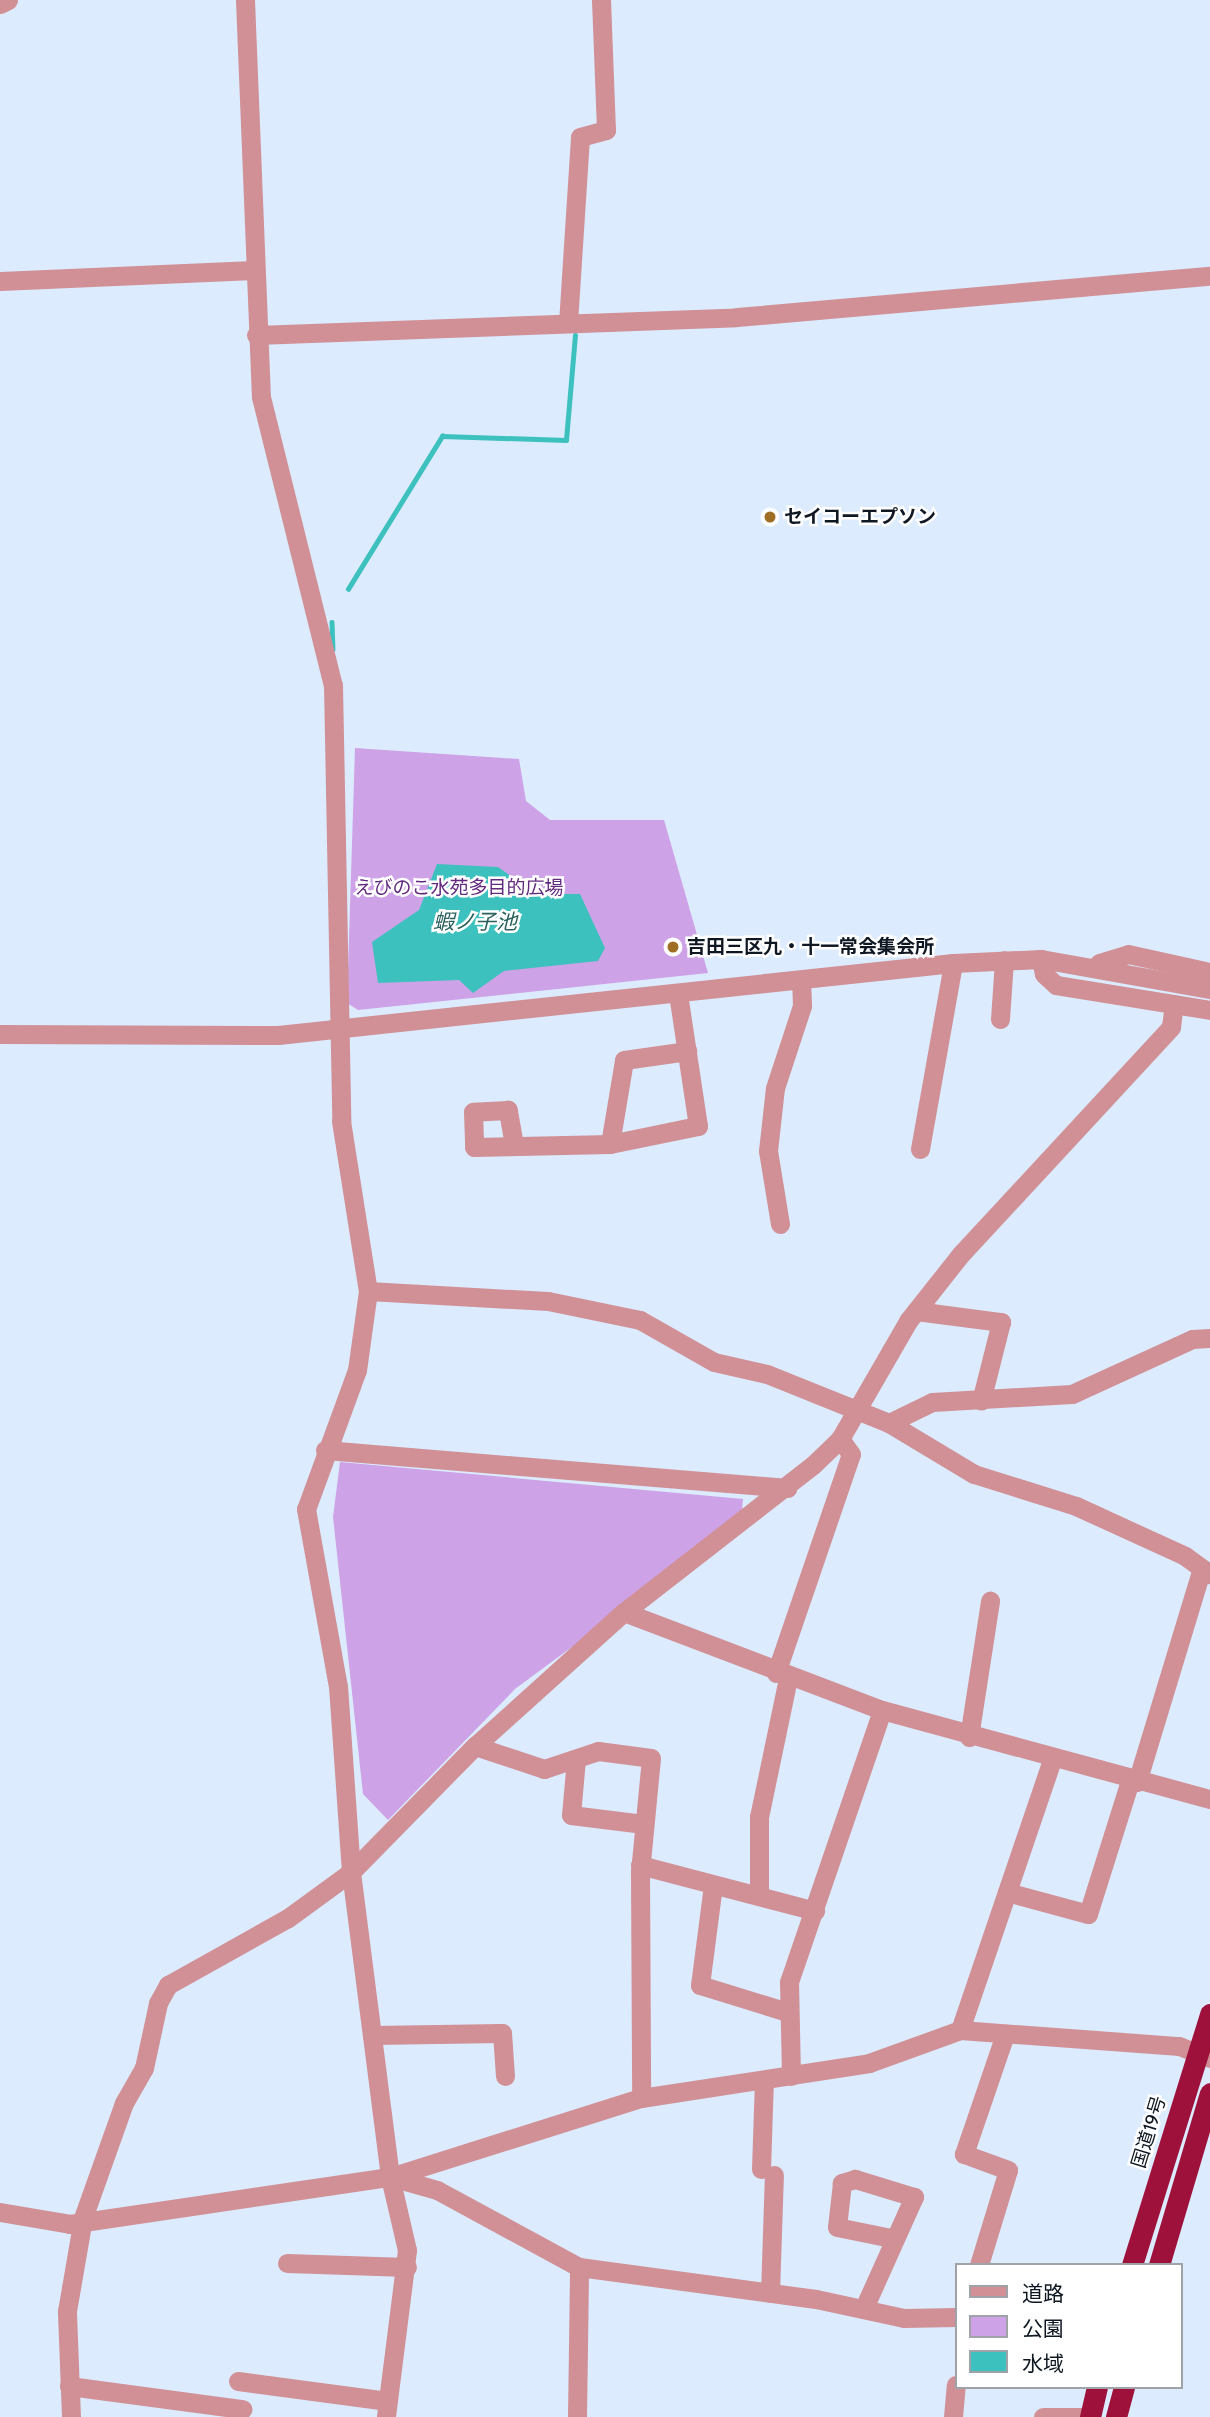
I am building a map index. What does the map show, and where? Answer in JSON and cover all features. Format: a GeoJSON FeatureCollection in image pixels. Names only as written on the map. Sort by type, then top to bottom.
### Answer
{"type":"FeatureCollection","features":[{"type":"Feature","properties":{"kind":"highway","name":"国道19号"},"geometry":{"type":"LineString","coordinates":[[1133,2263],[1204,2055],[1210,2014]]}},
{"type":"Feature","properties":{"kind":"highway"},"geometry":{"type":"LineString","coordinates":[[1160,2263],[1210,2093]]}},
{"type":"Feature","properties":{"kind":"highway"},"geometry":{"type":"LineString","coordinates":[[1087,2417],[1096,2389]]}},
{"type":"Feature","properties":{"kind":"highway"},"geometry":{"type":"LineString","coordinates":[[1116,2417],[1123,2389]]}},
{"type":"Feature","properties":{"kind":"street"},"geometry":{"type":"LineString","coordinates":[[0,4],[8,0]]}},
{"type":"Feature","properties":{"kind":"street"},"geometry":{"type":"LineString","coordinates":[[238,2381],[387,2409],[407,2267],[390,2177],[351,1872],[347,1750],[306,1509],[325,1450],[357,1370],[368,1291],[348,1188],[339,1029],[333,685],[323,624],[272,456],[256,335],[245,0]]}},
{"type":"Feature","properties":{"kind":"street"},"geometry":{"type":"LineString","coordinates":[[568,323],[580,136],[606,130],[601,0]]}},
{"type":"Feature","properties":{"kind":"street"},"geometry":{"type":"LineString","coordinates":[[0,281],[254,270]]}},
{"type":"Feature","properties":{"kind":"street"},"geometry":{"type":"LineString","coordinates":[[256,335],[837,311],[1210,276]]}},
{"type":"Feature","properties":{"kind":"street"},"geometry":{"type":"LineString","coordinates":[[1095,965],[1128,954],[1210,972]]}},
{"type":"Feature","properties":{"kind":"street"},"geometry":{"type":"LineString","coordinates":[[0,1034],[278,1035],[953,962],[1004,960],[1041,959],[1095,965],[1210,989]]}},
{"type":"Feature","properties":{"kind":"street"},"geometry":{"type":"LineString","coordinates":[[1041,959],[1044,974],[1056,985],[1210,1010]]}},
{"type":"Feature","properties":{"kind":"street"},"geometry":{"type":"LineString","coordinates":[[1000,1019],[1004,960]]}},
{"type":"Feature","properties":{"kind":"street"},"geometry":{"type":"LineString","coordinates":[[920,1149],[953,962]]}},
{"type":"Feature","properties":{"kind":"street"},"geometry":{"type":"LineString","coordinates":[[780,1224],[768,1152],[775,1087],[802,1006],[801,980]]}},
{"type":"Feature","properties":{"kind":"street"},"geometry":{"type":"LineString","coordinates":[[514,1145],[610,1144],[698,1126],[678,993]]}},
{"type":"Feature","properties":{"kind":"street"},"geometry":{"type":"LineString","coordinates":[[71,2417],[67,2311],[83,2218],[124,2103],[144,2068],[158,2003],[168,1985],[288,1918],[351,1872],[475,1746],[624,1612],[787,1488],[840,1439],[853,1409],[916,1311],[1171,1027],[1174,1004]]}},
{"type":"Feature","properties":{"kind":"street"},"geometry":{"type":"LineString","coordinates":[[610,1144],[624,1060],[687,1051]]}},
{"type":"Feature","properties":{"kind":"street"},"geometry":{"type":"LineString","coordinates":[[368,1291],[548,1301],[640,1320],[714,1362],[767,1374],[889,1423],[974,1474],[1076,1506],[1185,1556],[1205,1573],[1088,1914],[1007,1892]]}},
{"type":"Feature","properties":{"kind":"street"},"geometry":{"type":"LineString","coordinates":[[916,1311],[1001,1322],[981,1401]]}},
{"type":"Feature","properties":{"kind":"street"},"geometry":{"type":"LineString","coordinates":[[889,1423],[932,1402],[1072,1394],[1192,1339],[1210,1339]]}},
{"type":"Feature","properties":{"kind":"street"},"geometry":{"type":"LineString","coordinates":[[759,1892],[759,1817],[782,1676],[851,1454],[840,1439]]}},
{"type":"Feature","properties":{"kind":"street"},"geometry":{"type":"LineString","coordinates":[[325,1450],[787,1488]]}},
{"type":"Feature","properties":{"kind":"street"},"geometry":{"type":"LineString","coordinates":[[969,1737],[990,1601]]}},
{"type":"Feature","properties":{"kind":"street"},"geometry":{"type":"LineString","coordinates":[[624,1612],[782,1676],[882,1710],[1133,1782],[1210,1799]]}},
{"type":"Feature","properties":{"kind":"street"},"geometry":{"type":"LineString","coordinates":[[791,2076],[787,2012],[789,1982],[882,1710]]}},
{"type":"Feature","properties":{"kind":"street"},"geometry":{"type":"LineString","coordinates":[[475,1746],[544,1769],[598,1751],[651,1758],[640,1865],[641,2098]]}},
{"type":"Feature","properties":{"kind":"street"},"geometry":{"type":"LineString","coordinates":[[576,1759],[571,1815],[643,1824]]}},
{"type":"Feature","properties":{"kind":"street"},"geometry":{"type":"LineString","coordinates":[[960,2030],[1052,1760]]}},
{"type":"Feature","properties":{"kind":"street"},"geometry":{"type":"LineString","coordinates":[[640,1865],[713,1885],[759,1892],[815,1911]]}},
{"type":"Feature","properties":{"kind":"street"},"geometry":{"type":"LineString","coordinates":[[713,1885],[700,1985],[787,2012]]}},
{"type":"Feature","properties":{"kind":"street"},"geometry":{"type":"LineString","coordinates":[[0,2212],[70,2224],[83,2218],[390,2177],[641,2098],[869,2063],[960,2030],[1166,2044],[1204,2055]]}},
{"type":"Feature","properties":{"kind":"street"},"geometry":{"type":"LineString","coordinates":[[372,2035],[502,2034],[505,2076]]}},
{"type":"Feature","properties":{"kind":"street"},"geometry":{"type":"LineString","coordinates":[[980,2263],[1007,2170],[964,2154],[1004,2034]]}},
{"type":"Feature","properties":{"kind":"street"},"geometry":{"type":"LineString","coordinates":[[764,2080],[770,2293]]}},
{"type":"Feature","properties":{"kind":"street"},"geometry":{"type":"LineString","coordinates":[[390,2177],[437,2190],[579,2267],[770,2293],[864,2308],[904,2318],[954,2317]]}},
{"type":"Feature","properties":{"kind":"street"},"geometry":{"type":"LineString","coordinates":[[864,2308],[891,2238]]}},
{"type":"Feature","properties":{"kind":"street"},"geometry":{"type":"LineString","coordinates":[[287,2263],[407,2267]]}},
{"type":"Feature","properties":{"kind":"street"},"geometry":{"type":"LineString","coordinates":[[577,2417],[579,2267]]}},
{"type":"Feature","properties":{"kind":"street"},"geometry":{"type":"LineString","coordinates":[[69,2386],[242,2409]]}},
{"type":"Feature","properties":{"kind":"street"},"geometry":{"type":"LineString","coordinates":[[953,2417],[956,2389]]}},
{"type":"Feature","properties":{"kind":"street"},"geometry":{"type":"LineString","coordinates":[[1044,2417],[1087,2417]]}},
{"type":"Feature","properties":{"kind":"green space","name":"えびのこ水苑多目的広場"},"geometry":{"type":"Polygon","coordinates":[[[355,748],[519,759],[526,801],[550,820],[664,820],[708,973],[358,1010],[347,1003],[355,748]]]}},
{"type":"Feature","properties":{"kind":"green space"},"geometry":{"type":"Polygon","coordinates":[[[340,1462],[743,1499],[741,1522],[515,1689],[388,1820],[363,1794],[333,1517],[340,1462]]]}},
{"type":"Feature","properties":{"kind":"water","name":"蝦ノ子池"},"geometry":{"type":"Polygon","coordinates":[[[437,864],[498,867],[536,894],[580,894],[605,948],[598,961],[504,971],[473,993],[459,980],[378,983],[372,942],[419,910],[437,864]]]}},
{"type":"Feature","properties":{"kind":"waterway"},"geometry":{"type":"LineString","coordinates":[[348,589],[442,436],[566,440],[575,335]]}},
{"type":"Feature","properties":{"kind":"waterway"},"geometry":{"type":"LineString","coordinates":[[332,622],[333,649]]}},
{"type":"Feature","properties":{"kind":"place","name":"セイコーエプソン"},"geometry":{"type":"Point","coordinates":[770,517]}},
{"type":"Feature","properties":{"kind":"place","name":"吉田三区九・十一常会集会所"},"geometry":{"type":"Point","coordinates":[673,947]}}]}
